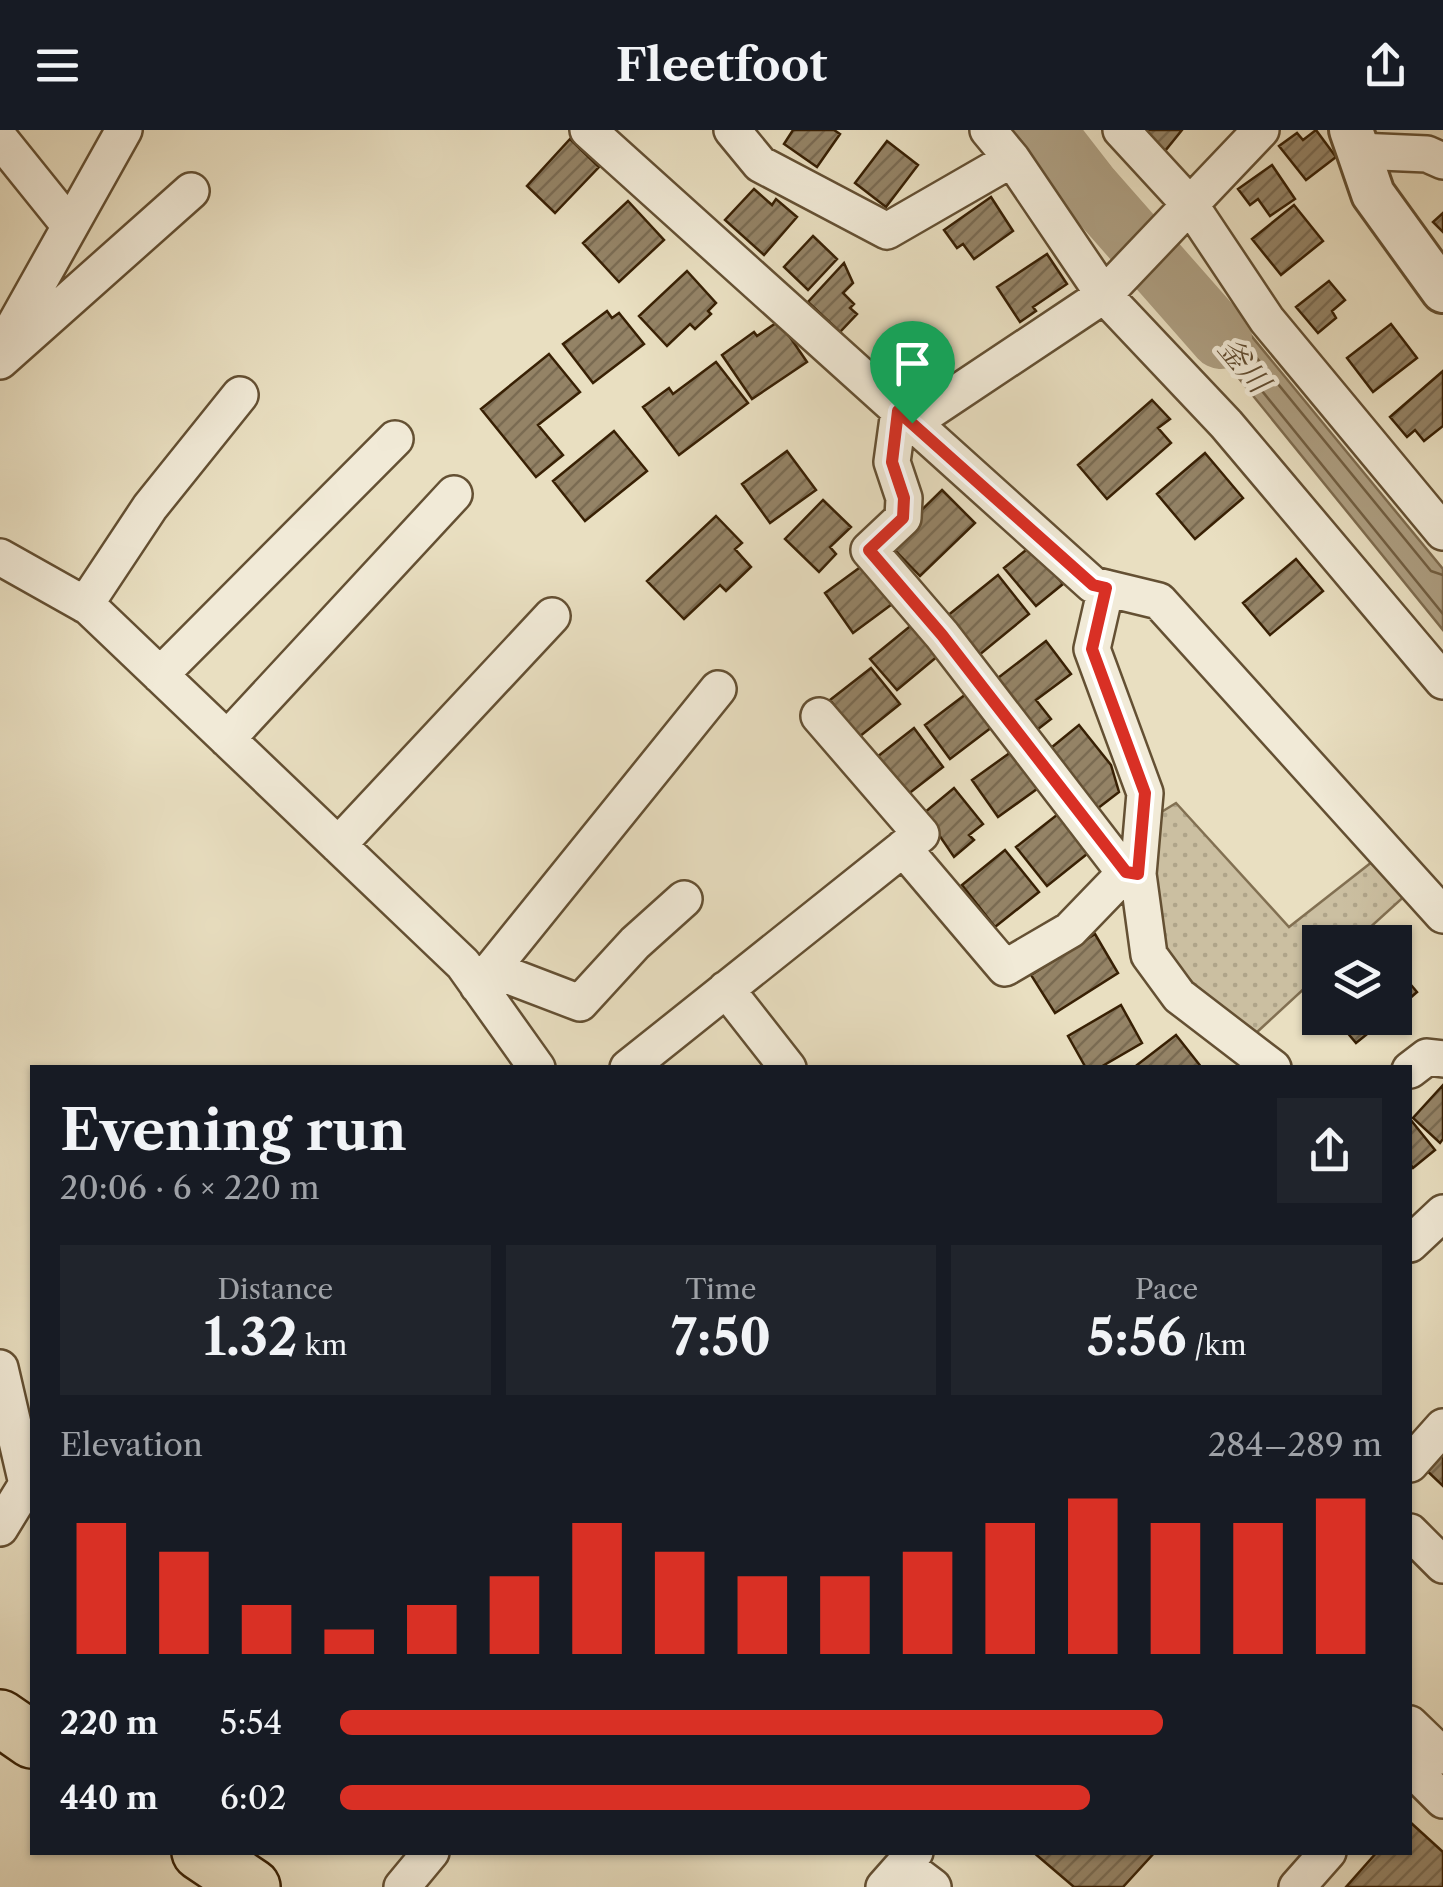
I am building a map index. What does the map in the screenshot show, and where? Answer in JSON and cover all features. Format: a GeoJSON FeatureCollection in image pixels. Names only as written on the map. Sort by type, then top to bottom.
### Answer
{"type":"FeatureCollection","features":[{"type":"Feature","properties":{"kind":"highway"},"geometry":{"type":"LineString","coordinates":[[0,1718],[30,1739]]}},
{"type":"Feature","properties":{"kind":"highway"},"geometry":{"type":"LineString","coordinates":[[204,1855],[252,1887]]}},
{"type":"Feature","properties":{"kind":"street"},"geometry":{"type":"LineString","coordinates":[[0,351],[124,130]]}},
{"type":"Feature","properties":{"kind":"street"},"geometry":{"type":"LineString","coordinates":[[588,130],[1093,585],[1159,601],[1443,916]]}},
{"type":"Feature","properties":{"kind":"street"},"geometry":{"type":"LineString","coordinates":[[732,130],[760,164],[887,231],[1012,160]]}},
{"type":"Feature","properties":{"kind":"street"},"geometry":{"type":"LineString","coordinates":[[988,130],[1104,295],[1226,424],[1443,681]]}},
{"type":"Feature","properties":{"kind":"street"},"geometry":{"type":"LineString","coordinates":[[1122,130],[1191,206],[1267,320],[1443,532]]}},
{"type":"Feature","properties":{"kind":"street"},"geometry":{"type":"LineString","coordinates":[[1132,873],[869,550],[903,518],[904,498],[892,462],[905,417],[1104,295],[1261,130]]}},
{"type":"Feature","properties":{"kind":"street"},"geometry":{"type":"LineString","coordinates":[[0,138],[70,226]]}},
{"type":"Feature","properties":{"kind":"street"},"geometry":{"type":"LineString","coordinates":[[1443,161],[1378,141],[1372,194],[1443,291]]}},
{"type":"Feature","properties":{"kind":"street"},"geometry":{"type":"LineString","coordinates":[[0,360],[191,191]]}},
{"type":"Feature","properties":{"kind":"street"},"geometry":{"type":"LineString","coordinates":[[85,605],[150,507],[240,395]]}},
{"type":"Feature","properties":{"kind":"street"},"geometry":{"type":"LineString","coordinates":[[160,675],[395,440]]}},
{"type":"Feature","properties":{"kind":"street"},"geometry":{"type":"LineString","coordinates":[[227,739],[454,494]]}},
{"type":"Feature","properties":{"kind":"street"},"geometry":{"type":"LineString","coordinates":[[0,556],[85,605],[463,964],[485,977],[580,1004],[635,943],[684,899]]}},
{"type":"Feature","properties":{"kind":"street"},"geometry":{"type":"LineString","coordinates":[[1106,588],[1092,649],[1145,793],[1132,873],[1149,954],[1178,996],[1268,1065]]}},
{"type":"Feature","properties":{"kind":"street"},"geometry":{"type":"LineString","coordinates":[[338,845],[552,616]]}},
{"type":"Feature","properties":{"kind":"street"},"geometry":{"type":"LineString","coordinates":[[485,977],[718,690]]}},
{"type":"Feature","properties":{"kind":"street"},"geometry":{"type":"LineString","coordinates":[[632,1065],[922,834],[818,716]]}},
{"type":"Feature","properties":{"kind":"street"},"geometry":{"type":"LineString","coordinates":[[904,848],[1005,968],[1070,930],[1132,873]]}},
{"type":"Feature","properties":{"kind":"street"},"geometry":{"type":"LineString","coordinates":[[485,977],[535,1065]]}},
{"type":"Feature","properties":{"kind":"street"},"geometry":{"type":"LineString","coordinates":[[726,989],[786,1065]]}},
{"type":"Feature","properties":{"kind":"street"},"geometry":{"type":"LineString","coordinates":[[1412,1068],[1427,1057],[1443,1059]]}},
{"type":"Feature","properties":{"kind":"street"},"geometry":{"type":"LineString","coordinates":[[1412,1242],[1443,1213]]}},
{"type":"Feature","properties":{"kind":"street"},"geometry":{"type":"LineString","coordinates":[[0,1368],[12,1459],[27,1484],[0,1528]]}},
{"type":"Feature","properties":{"kind":"street"},"geometry":{"type":"LineString","coordinates":[[1412,1462],[1443,1427]]}},
{"type":"Feature","properties":{"kind":"street"},"geometry":{"type":"LineString","coordinates":[[1412,1534],[1443,1565]]}},
{"type":"Feature","properties":{"kind":"street"},"geometry":{"type":"LineString","coordinates":[[1412,1726],[1443,1756]]}},
{"type":"Feature","properties":{"kind":"street"},"geometry":{"type":"LineString","coordinates":[[1412,1769],[1443,1800]]}},
{"type":"Feature","properties":{"kind":"street"},"geometry":{"type":"LineString","coordinates":[[402,1887],[428,1855]]}},
{"type":"Feature","properties":{"kind":"street"},"geometry":{"type":"LineString","coordinates":[[1297,1887],[1325,1855]]}},
{"type":"Feature","properties":{"kind":"street"},"geometry":{"type":"LineString","coordinates":[[901,1868],[934,1887]]}},
{"type":"Feature","properties":{"kind":"shaded area"},"geometry":{"type":"Polygon","coordinates":[[[1176,803],[1289,927],[1377,858],[1408,893],[1373,925],[1302,925],[1302,991],[1256,1033],[1202,991],[1178,967],[1167,948],[1159,928],[1153,884],[1155,816],[1176,803]]]}},
{"type":"Feature","properties":{"kind":"water"},"geometry":{"type":"Polygon","coordinates":[[[1034,130],[1080,130],[1155,224],[1131,249],[1034,130]]]}},
{"type":"Feature","properties":{"kind":"water"},"geometry":{"type":"Polygon","coordinates":[[[1184,254],[1443,569],[1443,630],[1160,281],[1184,254]]]}},
{"type":"Feature","properties":{"kind":"building"},"geometry":{"type":"Polygon","coordinates":[[[793,130],[834,130],[840,134],[817,167],[784,144],[793,130]]]}},
{"type":"Feature","properties":{"kind":"building"},"geometry":{"type":"Polygon","coordinates":[[[1129,130],[1182,130],[1161,156],[1129,130]]]}},
{"type":"Feature","properties":{"kind":"building"},"geometry":{"type":"Polygon","coordinates":[[[1316,130],[1336,157],[1306,180],[1279,146],[1297,133],[1303,140],[1316,130]]]}},
{"type":"Feature","properties":{"kind":"building"},"geometry":{"type":"Polygon","coordinates":[[[570,139],[599,167],[555,213],[527,186],[570,139]]]}},
{"type":"Feature","properties":{"kind":"building"},"geometry":{"type":"Polygon","coordinates":[[[887,141],[918,165],[886,207],[855,183],[887,141]]]}},
{"type":"Feature","properties":{"kind":"building"},"geometry":{"type":"Polygon","coordinates":[[[1272,165],[1295,199],[1270,216],[1258,199],[1250,205],[1238,189],[1272,165]]]}},
{"type":"Feature","properties":{"kind":"building"},"geometry":{"type":"Polygon","coordinates":[[[754,189],[772,205],[776,199],[797,217],[764,255],[725,220],[754,189]]]}},
{"type":"Feature","properties":{"kind":"building"},"geometry":{"type":"Polygon","coordinates":[[[991,197],[1013,231],[974,259],[963,244],[957,248],[944,230],[991,197]]]}},
{"type":"Feature","properties":{"kind":"building"},"geometry":{"type":"Polygon","coordinates":[[[628,201],[664,240],[619,282],[583,243],[628,201]]]}},
{"type":"Feature","properties":{"kind":"building"},"geometry":{"type":"Polygon","coordinates":[[[1294,205],[1323,241],[1281,275],[1252,239],[1294,205]]]}},
{"type":"Feature","properties":{"kind":"building"},"geometry":{"type":"Polygon","coordinates":[[[1443,213],[1443,232],[1433,222],[1443,213]]]}},
{"type":"Feature","properties":{"kind":"building"},"geometry":{"type":"Polygon","coordinates":[[[813,236],[837,259],[808,290],[784,267],[813,236]]]}},
{"type":"Feature","properties":{"kind":"building"},"geometry":{"type":"Polygon","coordinates":[[[1047,254],[1067,284],[1033,307],[1036,311],[1020,322],[997,287],[1047,254]]]}},
{"type":"Feature","properties":{"kind":"building"},"geometry":{"type":"Polygon","coordinates":[[[844,263],[853,283],[843,293],[854,304],[850,308],[857,314],[840,332],[808,302],[844,263]]]}},
{"type":"Feature","properties":{"kind":"building"},"geometry":{"type":"Polygon","coordinates":[[[687,271],[716,303],[708,311],[711,314],[695,329],[690,324],[667,346],[639,316],[687,271]]]}},
{"type":"Feature","properties":{"kind":"building"},"geometry":{"type":"Polygon","coordinates":[[[1329,281],[1345,300],[1332,311],[1336,318],[1318,333],[1296,307],[1329,281]]]}},
{"type":"Feature","properties":{"kind":"building"},"geometry":{"type":"Polygon","coordinates":[[[607,311],[612,318],[619,313],[644,344],[593,383],[563,344],[607,311]]]}},
{"type":"Feature","properties":{"kind":"building"},"geometry":{"type":"Polygon","coordinates":[[[779,321],[807,362],[752,399],[722,355],[754,332],[757,336],[779,321]]]}},
{"type":"Feature","properties":{"kind":"building"},"geometry":{"type":"Polygon","coordinates":[[[1391,324],[1417,358],[1373,392],[1347,358],[1391,324]]]}},
{"type":"Feature","properties":{"kind":"building"},"geometry":{"type":"Polygon","coordinates":[[[549,354],[580,392],[538,425],[563,455],[536,477],[481,409],[549,354]]]}},
{"type":"Feature","properties":{"kind":"building"},"geometry":{"type":"Polygon","coordinates":[[[716,362],[748,403],[679,455],[643,407],[669,388],[673,394],[716,362]]]}},
{"type":"Feature","properties":{"kind":"building"},"geometry":{"type":"Polygon","coordinates":[[[1443,371],[1443,426],[1424,441],[1415,430],[1407,437],[1390,417],[1443,371]]]}},
{"type":"Feature","properties":{"kind":"building"},"geometry":{"type":"Polygon","coordinates":[[[1152,400],[1170,419],[1158,428],[1171,443],[1107,499],[1078,465],[1152,400]]]}},
{"type":"Feature","properties":{"kind":"building"},"geometry":{"type":"Polygon","coordinates":[[[614,431],[647,471],[585,521],[553,481],[614,431]]]}},
{"type":"Feature","properties":{"kind":"building"},"geometry":{"type":"Polygon","coordinates":[[[787,451],[816,490],[770,523],[742,484],[787,451]]]}},
{"type":"Feature","properties":{"kind":"building"},"geometry":{"type":"Polygon","coordinates":[[[1205,453],[1243,498],[1195,539],[1157,494],[1205,453]]]}},
{"type":"Feature","properties":{"kind":"building"},"geometry":{"type":"Polygon","coordinates":[[[942,490],[975,523],[920,576],[888,543],[942,490]]]}},
{"type":"Feature","properties":{"kind":"building"},"geometry":{"type":"Polygon","coordinates":[[[823,500],[851,527],[830,547],[836,554],[819,572],[785,539],[823,500]]]}},
{"type":"Feature","properties":{"kind":"building"},"geometry":{"type":"Polygon","coordinates":[[[716,516],[742,543],[735,549],[751,567],[726,591],[720,585],[684,619],[647,581],[716,516]]]}},
{"type":"Feature","properties":{"kind":"building"},"geometry":{"type":"Polygon","coordinates":[[[1031,546],[1063,584],[1036,606],[1004,568],[1031,546]]]}},
{"type":"Feature","properties":{"kind":"building"},"geometry":{"type":"Polygon","coordinates":[[[1296,559],[1323,591],[1270,635],[1243,603],[1296,559]]]}},
{"type":"Feature","properties":{"kind":"building"},"geometry":{"type":"Polygon","coordinates":[[[870,560],[899,599],[853,633],[825,593],[870,560]]]}},
{"type":"Feature","properties":{"kind":"building"},"geometry":{"type":"Polygon","coordinates":[[[998,575],[1029,614],[973,660],[941,621],[998,575]]]}},
{"type":"Feature","properties":{"kind":"building"},"geometry":{"type":"Polygon","coordinates":[[[919,619],[945,650],[897,690],[870,659],[919,619]]]}},
{"type":"Feature","properties":{"kind":"building"},"geometry":{"type":"Polygon","coordinates":[[[1046,641],[1071,674],[1036,700],[1051,719],[1033,733],[994,681],[1046,641]]]}},
{"type":"Feature","properties":{"kind":"building"},"geometry":{"type":"Polygon","coordinates":[[[871,668],[900,704],[859,737],[830,700],[871,668]]]}},
{"type":"Feature","properties":{"kind":"building"},"geometry":{"type":"Polygon","coordinates":[[[970,691],[996,724],[950,759],[925,725],[970,691]]]}},
{"type":"Feature","properties":{"kind":"building"},"geometry":{"type":"Polygon","coordinates":[[[1079,725],[1111,765],[1119,792],[1093,812],[1046,752],[1079,725]]]}},
{"type":"Feature","properties":{"kind":"building"},"geometry":{"type":"Polygon","coordinates":[[[914,728],[943,767],[907,795],[877,757],[914,728]]]}},
{"type":"Feature","properties":{"kind":"building"},"geometry":{"type":"Polygon","coordinates":[[[1018,747],[1044,784],[998,817],[972,780],[1018,747]]]}},
{"type":"Feature","properties":{"kind":"building"},"geometry":{"type":"Polygon","coordinates":[[[954,788],[983,824],[969,835],[974,840],[954,857],[924,813],[954,788]]]}},
{"type":"Feature","properties":{"kind":"building"},"geometry":{"type":"Polygon","coordinates":[[[1067,807],[1097,846],[1047,886],[1016,847],[1067,807]]]}},
{"type":"Feature","properties":{"kind":"building"},"geometry":{"type":"Polygon","coordinates":[[[1005,850],[1039,892],[995,927],[962,885],[1005,850]]]}},
{"type":"Feature","properties":{"kind":"building"},"geometry":{"type":"Polygon","coordinates":[[[1095,934],[1118,973],[1055,1013],[1031,975],[1095,934]]]}},
{"type":"Feature","properties":{"kind":"building"},"geometry":{"type":"Polygon","coordinates":[[[1121,1005],[1142,1043],[1104,1065],[1084,1065],[1068,1036],[1121,1005]]]}},
{"type":"Feature","properties":{"kind":"building"},"geometry":{"type":"Polygon","coordinates":[[[1176,1035],[1200,1065],[1137,1065],[1176,1035]]]}},
{"type":"Feature","properties":{"kind":"building"},"geometry":{"type":"Polygon","coordinates":[[[1349,1035],[1366,1035],[1356,1043],[1349,1035]]]}},
{"type":"Feature","properties":{"kind":"building"},"geometry":{"type":"Polygon","coordinates":[[[1443,1085],[1443,1139],[1440,1143],[1413,1118],[1443,1085]]]}},
{"type":"Feature","properties":{"kind":"building"},"geometry":{"type":"Polygon","coordinates":[[[1412,1121],[1435,1150],[1412,1167],[1412,1121]]]}},
{"type":"Feature","properties":{"kind":"building"},"geometry":{"type":"Polygon","coordinates":[[[1443,1446],[1443,1486],[1423,1467],[1443,1446]]]}},
{"type":"Feature","properties":{"kind":"building"},"geometry":{"type":"Polygon","coordinates":[[[1412,1824],[1443,1852],[1443,1887],[1346,1887],[1374,1855],[1412,1855],[1412,1824]]]}},
{"type":"Feature","properties":{"kind":"building"},"geometry":{"type":"Polygon","coordinates":[[[1037,1855],[1152,1855],[1123,1887],[1074,1887],[1037,1855]]]}},
{"type":"Feature","properties":{"kind":"waterway","name":"釜川"},"geometry":{"type":"LineString","coordinates":[[1044,130],[1089,188],[1221,338]]}},
{"type":"Feature","properties":{"kind":"route"},"geometry":{"type":"LineString","coordinates":[[898,411],[912,423],[1093,585],[1106,588],[1092,649],[1145,793],[1138,874],[1126,872],[942,635],[869,550],[903,518],[904,498],[892,462],[898,411]]}}]}
